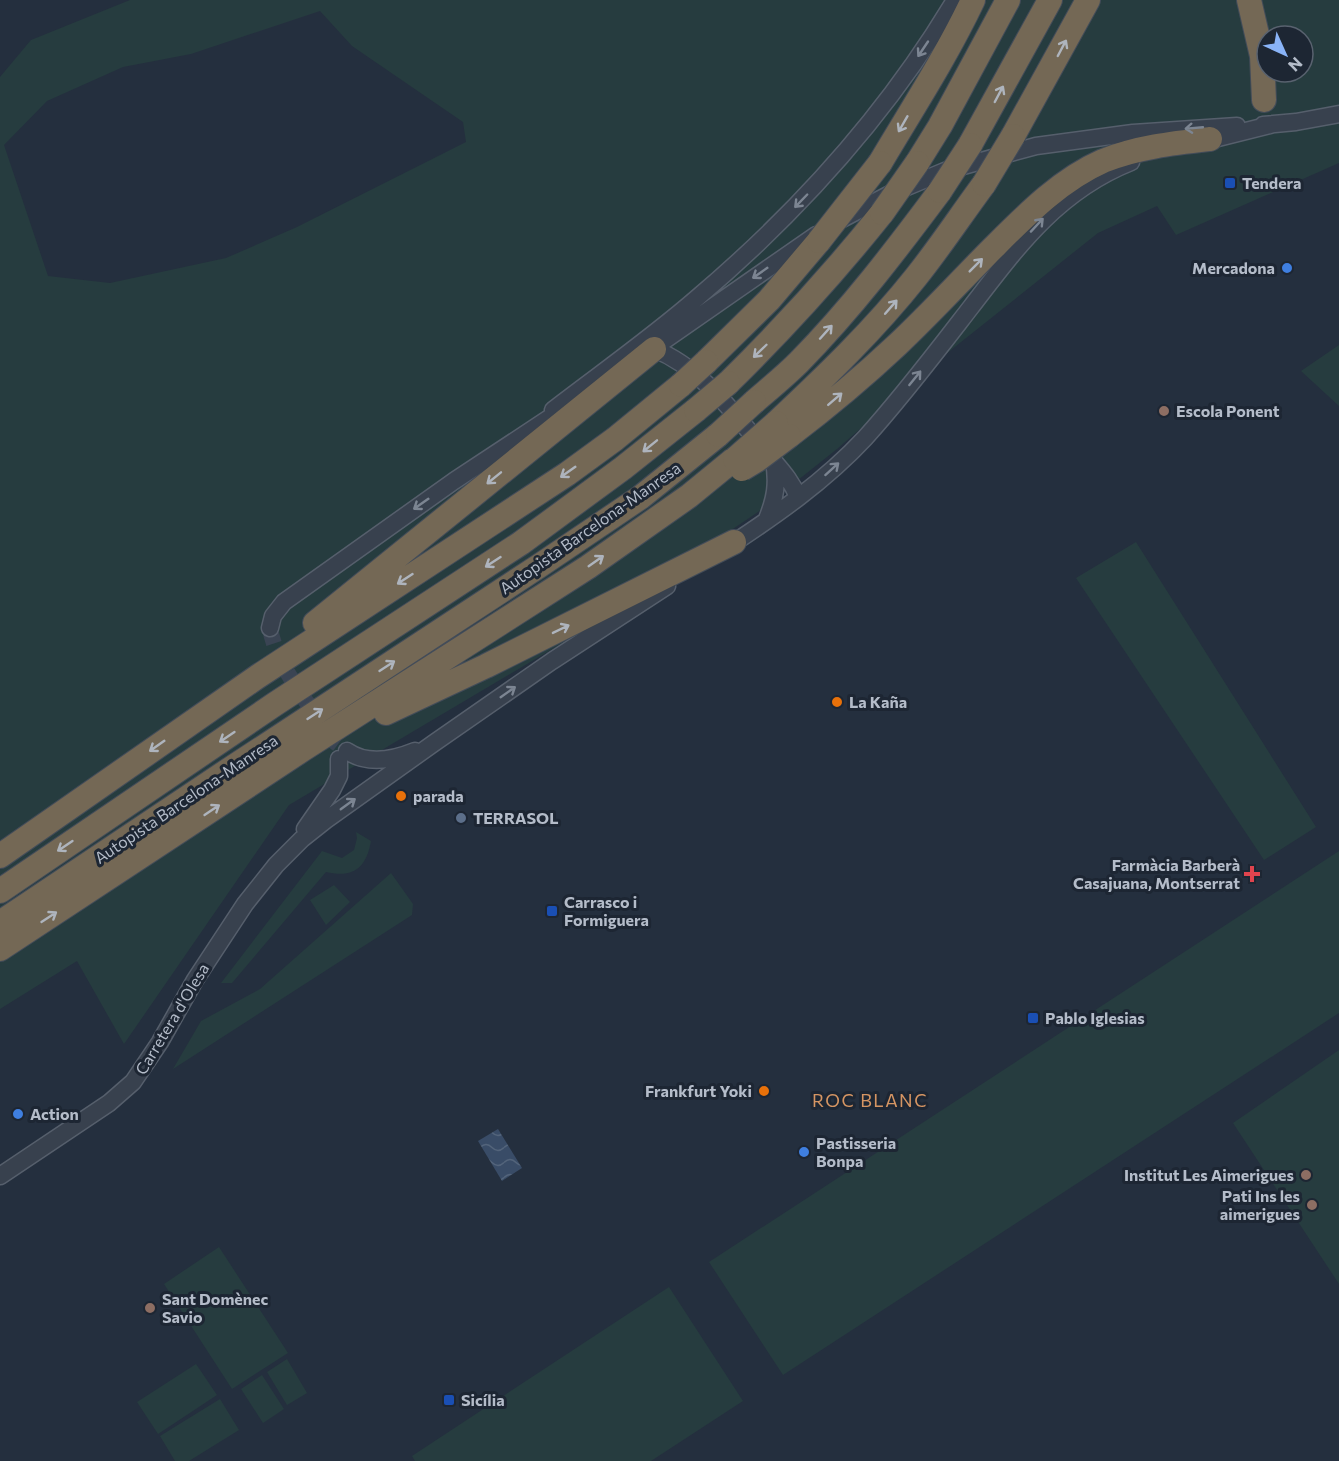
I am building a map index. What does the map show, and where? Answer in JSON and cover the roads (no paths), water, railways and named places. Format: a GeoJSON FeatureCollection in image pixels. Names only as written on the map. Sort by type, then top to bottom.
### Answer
{"type":"FeatureCollection","features":[{"type":"Feature","properties":{"kind":"highway"},"geometry":{"type":"LineString","coordinates":[[0,856],[189,724],[567,474],[615,439],[681,385],[769,300],[880,163],[945,57],[973,0]]}},
{"type":"Feature","properties":{"kind":"highway","name":"Autopista Barcelona-Manresa"},"geometry":{"type":"LineString","coordinates":[[0,891],[284,698],[521,543],[623,468],[728,383],[773,340],[812,297],[882,213],[940,126],[1008,0]]}},
{"type":"Feature","properties":{"kind":"highway","name":"Autopista Barcelona-Manresa"},"geometry":{"type":"LineString","coordinates":[[0,923],[226,771],[558,554],[641,497],[718,435],[798,362],[890,258],[940,191],[970,145],[1050,0]]}},
{"type":"Feature","properties":{"kind":"highway"},"geometry":{"type":"LineString","coordinates":[[783,429],[915,278],[984,184],[1088,0]]}},
{"type":"Feature","properties":{"kind":"highway"},"geometry":{"type":"LineString","coordinates":[[1250,4],[1262,56],[1264,100]]}},
{"type":"Feature","properties":{"kind":"highway"},"geometry":{"type":"LineString","coordinates":[[0,949],[275,767],[588,567],[737,465],[783,429],[825,408],[897,345],[1018,223],[1064,185],[1103,161],[1123,154],[1164,144],[1210,140]]}},
{"type":"Feature","properties":{"kind":"highway"},"geometry":{"type":"LineString","coordinates":[[189,724],[207,703],[315,623],[654,349]]}},
{"type":"Feature","properties":{"kind":"highway"},"geometry":{"type":"LineString","coordinates":[[333,732],[357,728],[734,542]]}},
{"type":"Feature","properties":{"kind":"street"},"geometry":{"type":"LineString","coordinates":[[270,628],[273,615],[284,602],[504,447],[664,326],[730,270],[778,225],[857,139],[893,92],[955,0]]}},
{"type":"Feature","properties":{"kind":"street"},"geometry":{"type":"LineString","coordinates":[[286,854],[326,820],[434,743],[552,661],[734,542],[829,472],[864,439],[1020,244],[1044,218],[1072,195],[1116,168],[1162,151],[1274,124],[1339,114]]}},
{"type":"Feature","properties":{"kind":"street"},"geometry":{"type":"LineString","coordinates":[[504,447],[654,349],[826,228],[890,194],[945,171],[1036,146],[1132,133],[1274,124]]}},
{"type":"Feature","properties":{"kind":"street"},"geometry":{"type":"LineString","coordinates":[[654,349],[686,366],[697,375],[789,477],[798,497]]}},
{"type":"Feature","properties":{"kind":"street"},"geometry":{"type":"LineString","coordinates":[[766,520],[776,496],[777,480],[774,462]]}},
{"type":"Feature","properties":{"kind":"street"},"geometry":{"type":"LineString","coordinates":[[286,854],[332,790],[339,776],[343,755],[384,760],[405,755],[434,743]]}},
{"type":"Feature","properties":{"kind":"street","name":"Carretera d'Olesa"},"geometry":{"type":"LineString","coordinates":[[0,1176],[110,1103],[133,1082],[145,1067],[223,936],[286,854]]}},
{"type":"Feature","properties":{"kind":"water"},"geometry":{"type":"Polygon","coordinates":[[[498,1129],[522,1168],[502,1181],[478,1141],[498,1129]]]}},
{"type":"Feature","properties":{"kind":"tunnel"},"geometry":{"type":"LineString","coordinates":[[270,628],[280,657],[296,687],[335,742],[347,751]]}},
{"type":"Feature","properties":{"kind":"place","name":"Tendera"},"geometry":{"type":"Point","coordinates":[1230,183]}},
{"type":"Feature","properties":{"kind":"place","name":"Mercadona"},"geometry":{"type":"Point","coordinates":[1287,268]}},
{"type":"Feature","properties":{"kind":"place","name":"Escola Ponent"},"geometry":{"type":"Point","coordinates":[1164,411]}},
{"type":"Feature","properties":{"kind":"place","name":"La Kaña"},"geometry":{"type":"Point","coordinates":[837,702]}},
{"type":"Feature","properties":{"kind":"place","name":"parada"},"geometry":{"type":"Point","coordinates":[401,796]}},
{"type":"Feature","properties":{"kind":"place","name":"TERRASOL"},"geometry":{"type":"Point","coordinates":[461,818]}},
{"type":"Feature","properties":{"kind":"place","name":"Farmàcia Barberà Casajuana, Montserrat"},"geometry":{"type":"Point","coordinates":[1252,874]}},
{"type":"Feature","properties":{"kind":"place","name":"Carrasco i Formiguera"},"geometry":{"type":"Point","coordinates":[552,911]}},
{"type":"Feature","properties":{"kind":"place","name":"Pablo Iglesias"},"geometry":{"type":"Point","coordinates":[1033,1018]}},
{"type":"Feature","properties":{"kind":"place","name":"Frankfurt Yoki"},"geometry":{"type":"Point","coordinates":[764,1091]}},
{"type":"Feature","properties":{"kind":"place","name":"Action"},"geometry":{"type":"Point","coordinates":[18,1114]}},
{"type":"Feature","properties":{"kind":"place","name":"Pastisseria Bonpa"},"geometry":{"type":"Point","coordinates":[804,1152]}},
{"type":"Feature","properties":{"kind":"place","name":"Institut Les Aimerigues"},"geometry":{"type":"Point","coordinates":[1306,1175]}},
{"type":"Feature","properties":{"kind":"place","name":"Pati Ins les aimerigues"},"geometry":{"type":"Point","coordinates":[1312,1205]}},
{"type":"Feature","properties":{"kind":"place","name":"Sant Domènec Savio"},"geometry":{"type":"Point","coordinates":[150,1308]}},
{"type":"Feature","properties":{"kind":"place","name":"Sicília"},"geometry":{"type":"Point","coordinates":[449,1400]}},
{"type":"Feature","properties":{"kind":"district","name":"ROC BLANC"},"geometry":{"type":"Point","coordinates":[870,1101]}}]}
